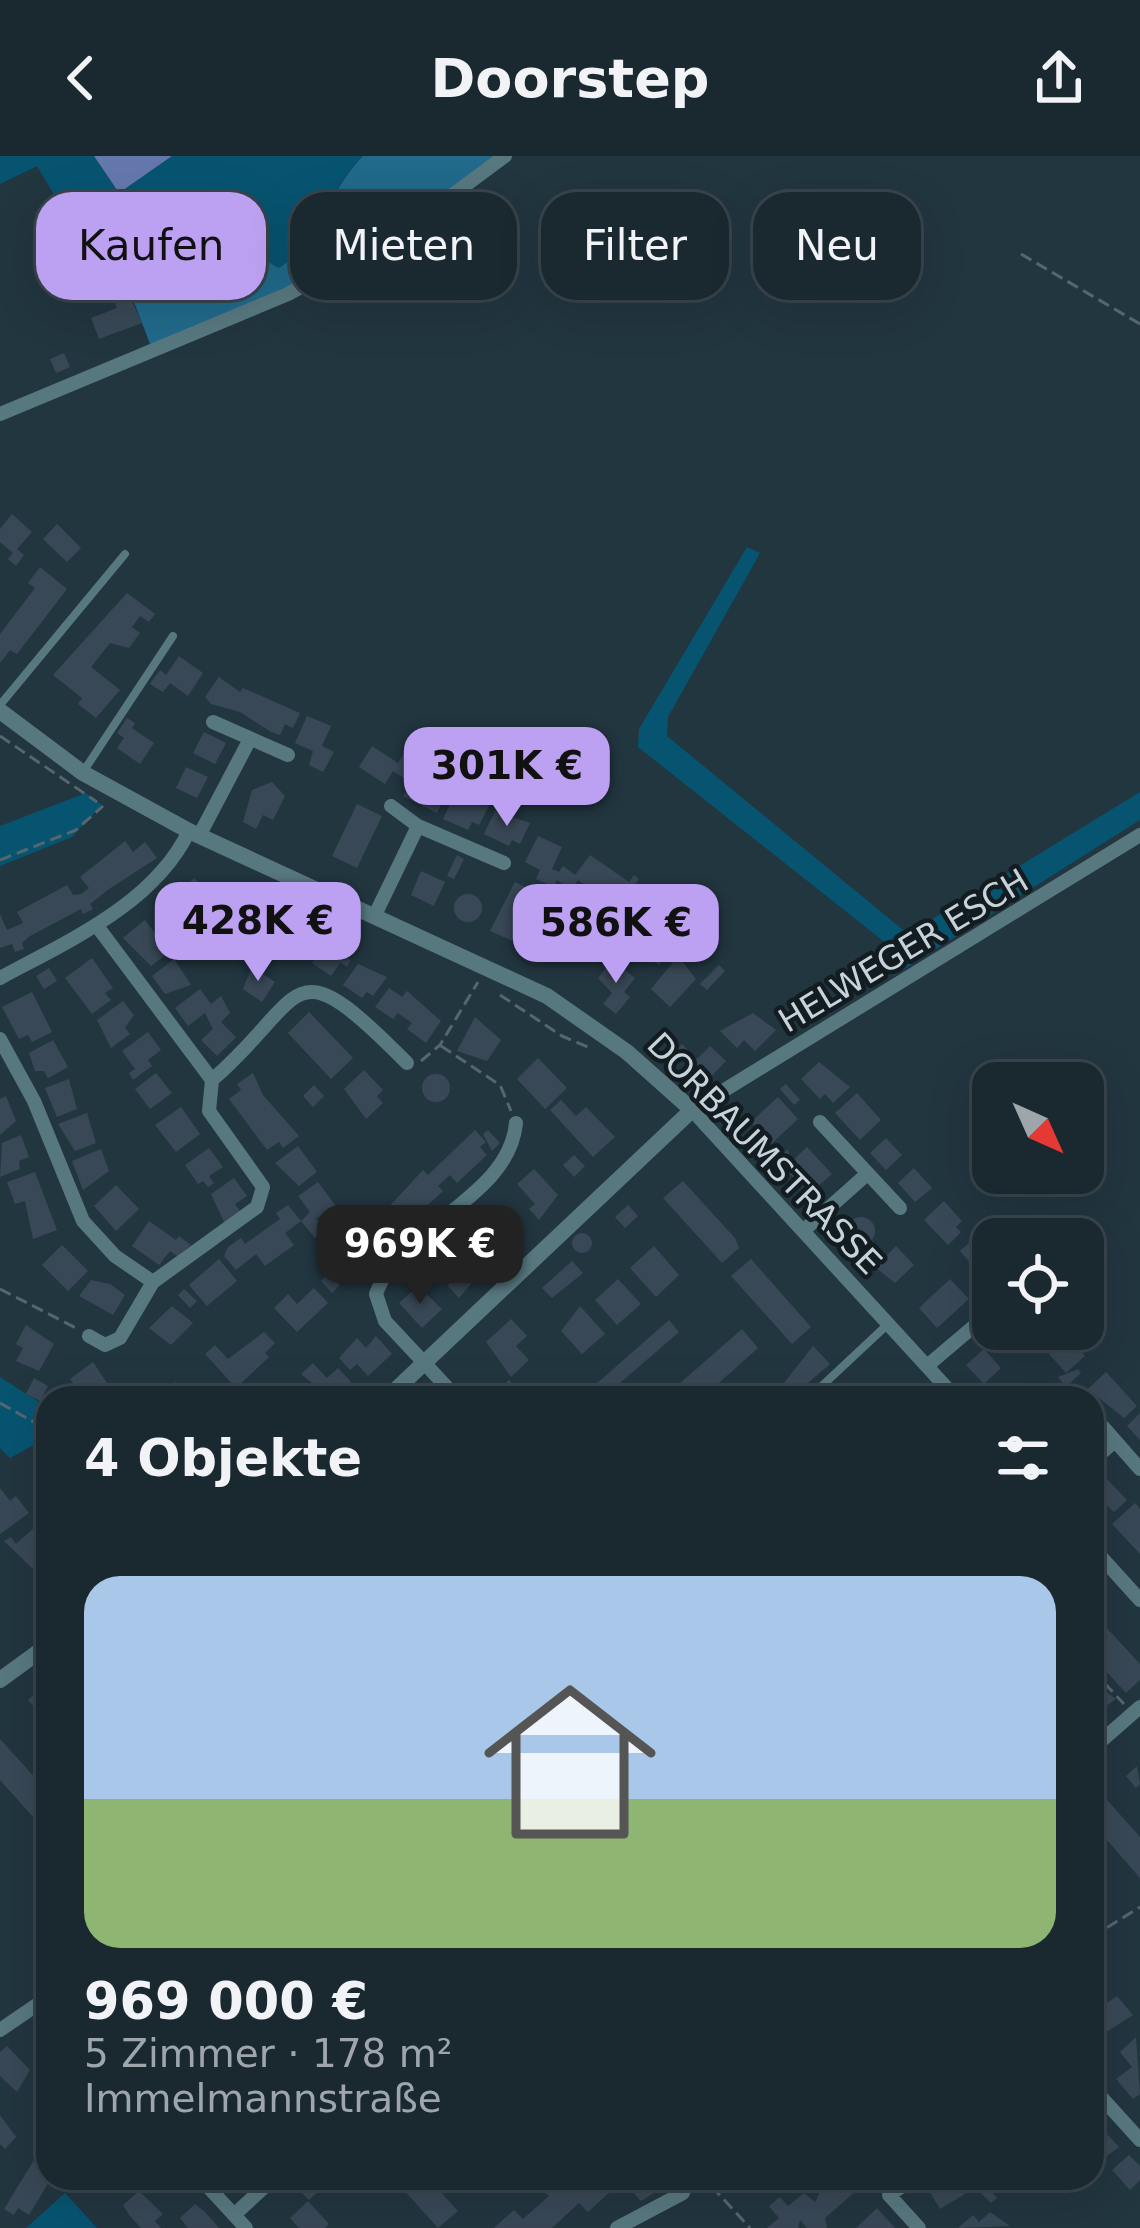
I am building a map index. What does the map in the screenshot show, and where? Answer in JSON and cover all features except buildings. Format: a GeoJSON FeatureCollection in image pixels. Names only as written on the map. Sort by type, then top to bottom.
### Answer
{"type":"FeatureCollection","features":[{"type":"Feature","properties":{"kind":"street"},"geometry":{"type":"LineString","coordinates":[[0,413],[287,294],[400,234],[505,156]]}},
{"type":"Feature","properties":{"kind":"street","name":"DORBAUMSTRASSE"},"geometry":{"type":"LineString","coordinates":[[0,708],[83,773],[194,833],[570,1010],[692,1110],[941,1386]]}},
{"type":"Feature","properties":{"kind":"street"},"geometry":{"type":"LineString","coordinates":[[213,722],[288,755]]}},
{"type":"Feature","properties":{"kind":"street"},"geometry":{"type":"LineString","coordinates":[[0,978],[97,926],[177,856],[249,741]]}},
{"type":"Feature","properties":{"kind":"street"},"geometry":{"type":"LineString","coordinates":[[391,806],[418,826],[504,863]]}},
{"type":"Feature","properties":{"kind":"street"},"geometry":{"type":"LineString","coordinates":[[375,916],[418,826]]}},
{"type":"Feature","properties":{"kind":"street","name":"HELWEGER ESCH"},"geometry":{"type":"LineString","coordinates":[[692,1110],[1140,835]]}},
{"type":"Feature","properties":{"kind":"street"},"geometry":{"type":"LineString","coordinates":[[97,926],[212,1080]]}},
{"type":"Feature","properties":{"kind":"street"},"geometry":{"type":"LineString","coordinates":[[89,1336],[105,1345],[120,1338],[153,1282],[244,1218],[262,1198],[262,1186],[209,1111],[212,1080],[278,1006],[296,991],[314,989],[374,1030],[407,1063]]}},
{"type":"Feature","properties":{"kind":"street"},"geometry":{"type":"LineString","coordinates":[[0,1039],[34,1101],[83,1221],[116,1256],[153,1282]]}},
{"type":"Feature","properties":{"kind":"street"},"geometry":{"type":"LineString","coordinates":[[399,1386],[692,1110]]}},
{"type":"Feature","properties":{"kind":"street"},"geometry":{"type":"LineString","coordinates":[[820,1122],[900,1208]]}},
{"type":"Feature","properties":{"kind":"street"},"geometry":{"type":"LineString","coordinates":[[446,1386],[378,1310],[381,1280],[508,1156],[516,1123]]}},
{"type":"Feature","properties":{"kind":"street"},"geometry":{"type":"LineString","coordinates":[[803,1231],[867,1174]]}},
{"type":"Feature","properties":{"kind":"street"},"geometry":{"type":"LineString","coordinates":[[929,1376],[972,1332]]}},
{"type":"Feature","properties":{"kind":"street"},"geometry":{"type":"LineString","coordinates":[[1104,1428],[1140,1469]]}},
{"type":"Feature","properties":{"kind":"street"},"geometry":{"type":"LineString","coordinates":[[1104,1450],[1114,1441]]}},
{"type":"Feature","properties":{"kind":"street"},"geometry":{"type":"LineString","coordinates":[[1104,1560],[1140,1600]]}},
{"type":"Feature","properties":{"kind":"street"},"geometry":{"type":"LineString","coordinates":[[0,1680],[36,1654]]}},
{"type":"Feature","properties":{"kind":"street"},"geometry":{"type":"LineString","coordinates":[[1104,1739],[1136,1711]]}},
{"type":"Feature","properties":{"kind":"street"},"geometry":{"type":"LineString","coordinates":[[0,2030],[36,2008]]}},
{"type":"Feature","properties":{"kind":"street"},"geometry":{"type":"LineString","coordinates":[[1104,2100],[1140,2140]]}},
{"type":"Feature","properties":{"kind":"street"},"geometry":{"type":"LineString","coordinates":[[211,2190],[246,2228]]}},
{"type":"Feature","properties":{"kind":"street"},"geometry":{"type":"LineString","coordinates":[[233,2215],[261,2190]]}},
{"type":"Feature","properties":{"kind":"street"},"geometry":{"type":"LineString","coordinates":[[896,2190],[889,2194],[919,2228]]}},
{"type":"Feature","properties":{"kind":"street"},"geometry":{"type":"LineString","coordinates":[[617,2228],[683,2193]]}},
{"type":"Feature","properties":{"kind":"lane"},"geometry":{"type":"LineString","coordinates":[[0,708],[124,554]]}},
{"type":"Feature","properties":{"kind":"lane"},"geometry":{"type":"LineString","coordinates":[[83,773],[173,636]]}},
{"type":"Feature","properties":{"kind":"lane"},"geometry":{"type":"LineString","coordinates":[[822,1386],[888,1324]]}},
{"type":"Feature","properties":{"kind":"path"},"geometry":{"type":"LineString","coordinates":[[1022,254],[1140,324]]}},
{"type":"Feature","properties":{"kind":"path"},"geometry":{"type":"LineString","coordinates":[[0,736],[38,766],[104,805],[76,830],[0,860]]}},
{"type":"Feature","properties":{"kind":"path"},"geometry":{"type":"LineString","coordinates":[[407,1063],[421,1061],[440,1045],[479,978],[535,1020],[597,1050]]}},
{"type":"Feature","properties":{"kind":"path"},"geometry":{"type":"LineString","coordinates":[[440,1045],[500,1085],[516,1123]]}},
{"type":"Feature","properties":{"kind":"path"},"geometry":{"type":"LineString","coordinates":[[0,1289],[89,1336]]}},
{"type":"Feature","properties":{"kind":"path"},"geometry":{"type":"LineString","coordinates":[[0,1403],[36,1423]]}},
{"type":"Feature","properties":{"kind":"path"},"geometry":{"type":"LineString","coordinates":[[1104,1681],[1136,1711]]}},
{"type":"Feature","properties":{"kind":"path"},"geometry":{"type":"LineString","coordinates":[[1104,1930],[1140,1907]]}},
{"type":"Feature","properties":{"kind":"path"},"geometry":{"type":"LineString","coordinates":[[683,2193],[688,2190]]}},
{"type":"Feature","properties":{"kind":"path"},"geometry":{"type":"LineString","coordinates":[[717,2190],[750,2228]]}},
{"type":"Feature","properties":{"kind":"shaded area"},"geometry":{"type":"Polygon","coordinates":[[[0,156],[94,156],[118,192],[52,192],[37,166],[0,184],[0,156]]]}},
{"type":"Feature","properties":{"kind":"shaded area"},"geometry":{"type":"Polygon","coordinates":[[[94,156],[172,156],[120,192],[94,156]]]}},
{"type":"Feature","properties":{"kind":"shaded area"},"geometry":{"type":"Polygon","coordinates":[[[172,156],[363,156],[337,192],[290,192],[290,261],[279,269],[266,262],[266,192],[120,192],[172,156]]]}},
{"type":"Feature","properties":{"kind":"shaded area"},"geometry":{"type":"Polygon","coordinates":[[[363,156],[505,156],[457,192],[337,192],[363,156]]]}},
{"type":"Feature","properties":{"kind":"shaded area"},"geometry":{"type":"Polygon","coordinates":[[[290,260],[290,292],[152,349],[134,302],[266,300],[266,261],[279,268],[290,260]]]}},
{"type":"Feature","properties":{"kind":"shaded area"},"geometry":{"type":"Polygon","coordinates":[[[747,547],[760,553],[668,717],[667,736],[908,934],[1140,792],[1140,820],[893,976],[906,959],[638,747],[639,729],[747,547]]]}},
{"type":"Feature","properties":{"kind":"shaded area"},"geometry":{"type":"Polygon","coordinates":[[[86,793],[102,805],[72,837],[0,866],[0,826],[86,793]]]}},
{"type":"Feature","properties":{"kind":"shaded area"},"geometry":{"type":"Polygon","coordinates":[[[0,1377],[36,1400],[36,1447],[10,1458],[0,1448],[0,1377]]]}},
{"type":"Feature","properties":{"kind":"shaded area"},"geometry":{"type":"Polygon","coordinates":[[[65,2193],[97,2228],[26,2228],[65,2193]]]}}]}
